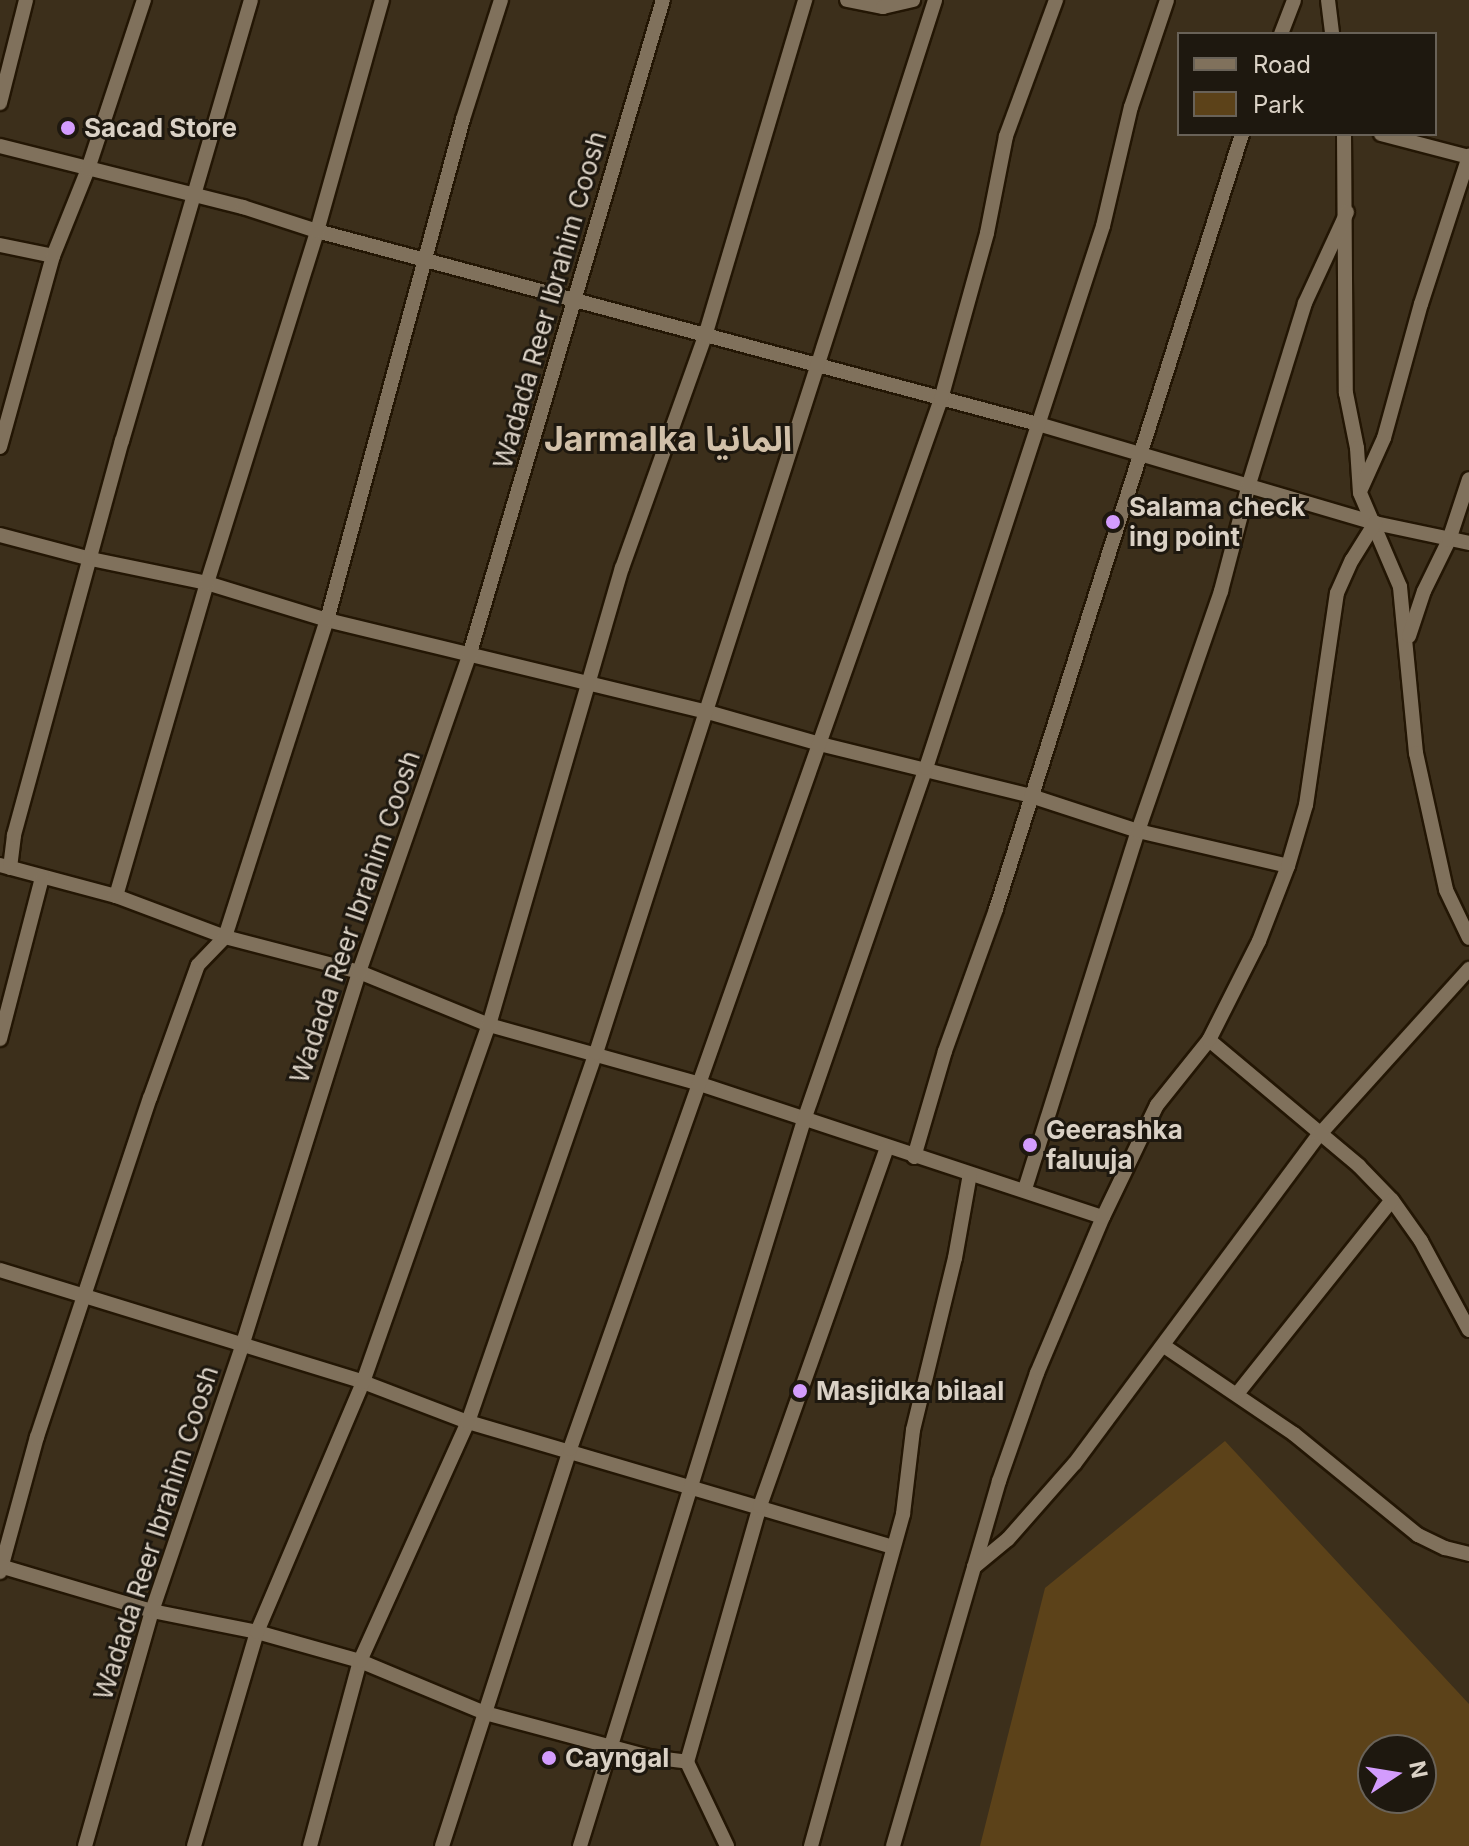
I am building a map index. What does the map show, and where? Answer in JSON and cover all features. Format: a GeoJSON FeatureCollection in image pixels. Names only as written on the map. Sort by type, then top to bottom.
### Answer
{"type":"FeatureCollection","features":[{"type":"Feature","properties":{"kind":"street"},"geometry":{"type":"LineString","coordinates":[[0,103],[26,0]]}},
{"type":"Feature","properties":{"kind":"street"},"geometry":{"type":"LineString","coordinates":[[0,447],[53,256],[88,169],[144,0]]}},
{"type":"Feature","properties":{"kind":"street"},"geometry":{"type":"LineString","coordinates":[[251,0],[5,866],[116,896],[225,937],[359,972],[489,1025],[700,1084],[1103,1217]]}},
{"type":"Feature","properties":{"kind":"street"},"geometry":{"type":"LineString","coordinates":[[116,896],[207,583],[317,231],[382,0]]}},
{"type":"Feature","properties":{"kind":"street"},"geometry":{"type":"LineString","coordinates":[[501,0],[463,119],[327,620],[225,937],[198,965],[37,1437],[0,1568],[152,1611],[257,1632],[360,1661],[485,1713],[649,1757],[687,1762]]}},
{"type":"Feature","properties":{"kind":"street","name":"Wadada Reer Ibrahim Coosh"},"geometry":{"type":"LineString","coordinates":[[85,1846],[152,1611],[242,1346],[359,972],[469,656],[663,0]]}},
{"type":"Feature","properties":{"kind":"street"},"geometry":{"type":"LineString","coordinates":[[194,1846],[257,1632],[363,1382],[489,1025],[622,568],[705,336],[805,0]]}},
{"type":"Feature","properties":{"kind":"street"},"geometry":{"type":"LineString","coordinates":[[847,0],[883,7],[913,0]]}},
{"type":"Feature","properties":{"kind":"street"},"geometry":{"type":"LineString","coordinates":[[310,1846],[360,1661],[468,1422],[596,1053],[935,0]]}},
{"type":"Feature","properties":{"kind":"street"},"geometry":{"type":"LineString","coordinates":[[442,1846],[570,1449],[820,744],[894,523],[941,399],[987,233],[1006,136],[1056,0]]}},
{"type":"Feature","properties":{"kind":"street"},"geometry":{"type":"LineString","coordinates":[[580,1846],[804,1120],[926,768],[1103,226],[1131,107],[1167,0]]}},
{"type":"Feature","properties":{"kind":"street"},"geometry":{"type":"LineString","coordinates":[[1282,32],[1294,0]]}},
{"type":"Feature","properties":{"kind":"street"},"geometry":{"type":"LineString","coordinates":[[1328,0],[1332,32]]}},
{"type":"Feature","properties":{"kind":"street"},"geometry":{"type":"LineString","coordinates":[[914,1157],[945,1051],[996,909],[1241,136]]}},
{"type":"Feature","properties":{"kind":"street"},"geometry":{"type":"LineString","coordinates":[[1344,136],[1346,393],[1357,448],[1360,493],[1400,587],[1416,753],[1446,890],[1469,938]]}},
{"type":"Feature","properties":{"kind":"street"},"geometry":{"type":"LineString","coordinates":[[1360,493],[1384,438],[1421,304],[1469,157],[1389,136]]}},
{"type":"Feature","properties":{"kind":"street"},"geometry":{"type":"LineString","coordinates":[[0,146],[194,195],[317,231],[1038,424],[1375,523],[1469,543]]}},
{"type":"Feature","properties":{"kind":"street"},"geometry":{"type":"LineString","coordinates":[[1025,1189],[1138,831],[1221,591],[1249,484],[1305,303],[1347,212]]}},
{"type":"Feature","properties":{"kind":"street"},"geometry":{"type":"LineString","coordinates":[[0,245],[53,256]]}},
{"type":"Feature","properties":{"kind":"street"},"geometry":{"type":"LineString","coordinates":[[1405,648],[1424,591],[1449,540],[1469,479]]}},
{"type":"Feature","properties":{"kind":"street"},"geometry":{"type":"LineString","coordinates":[[893,1846],[1021,1417],[1103,1217],[1157,1105],[1209,1040],[1259,941],[1288,866],[1310,781],[1337,593],[1352,560],[1375,523]]}},
{"type":"Feature","properties":{"kind":"street"},"geometry":{"type":"LineString","coordinates":[[0,535],[91,559],[207,583],[327,620],[704,711],[820,744],[1031,796],[1138,831],[1288,866]]}},
{"type":"Feature","properties":{"kind":"street"},"geometry":{"type":"LineString","coordinates":[[0,1039],[42,878]]}},
{"type":"Feature","properties":{"kind":"street"},"geometry":{"type":"LineString","coordinates":[[974,1567],[1008,1539],[1075,1463],[1319,1135],[1469,969]]}},
{"type":"Feature","properties":{"kind":"street"},"geometry":{"type":"LineString","coordinates":[[1209,1040],[1359,1166],[1392,1200],[1428,1254],[1469,1330]]}},
{"type":"Feature","properties":{"kind":"street"},"geometry":{"type":"LineString","coordinates":[[727,1846],[687,1762],[760,1506],[887,1148]]}},
{"type":"Feature","properties":{"kind":"street"},"geometry":{"type":"LineString","coordinates":[[811,1846],[905,1502],[913,1430],[955,1258],[970,1174]]}},
{"type":"Feature","properties":{"kind":"street"},"geometry":{"type":"LineString","coordinates":[[1237,1394],[1392,1200]]}},
{"type":"Feature","properties":{"kind":"street"},"geometry":{"type":"LineString","coordinates":[[0,1270],[363,1382],[468,1422],[570,1449],[688,1488],[760,1506],[893,1547]]}},
{"type":"Feature","properties":{"kind":"street"},"geometry":{"type":"LineString","coordinates":[[1164,1346],[1294,1434],[1418,1535],[1445,1548],[1469,1554]]}},
{"type":"Feature","properties":{"kind":"green space"},"geometry":{"type":"Polygon","coordinates":[[[1225,1441],[1469,1704],[1469,1846],[980,1846],[1045,1588],[1225,1441]]]}},
{"type":"Feature","properties":{"kind":"place","name":"Sacad Store"},"geometry":{"type":"Point","coordinates":[68,128]}},
{"type":"Feature","properties":{"kind":"place","name":"Salama check ing point"},"geometry":{"type":"Point","coordinates":[1113,522]}},
{"type":"Feature","properties":{"kind":"place","name":"Geerashka faluuja"},"geometry":{"type":"Point","coordinates":[1030,1145]}},
{"type":"Feature","properties":{"kind":"place","name":"Masjidka bilaal"},"geometry":{"type":"Point","coordinates":[800,1391]}},
{"type":"Feature","properties":{"kind":"place","name":"Cayngal"},"geometry":{"type":"Point","coordinates":[549,1758]}},
{"type":"Feature","properties":{"kind":"district","name":"Jarmalka المانيا"},"geometry":{"type":"Point","coordinates":[668,439]}}]}
